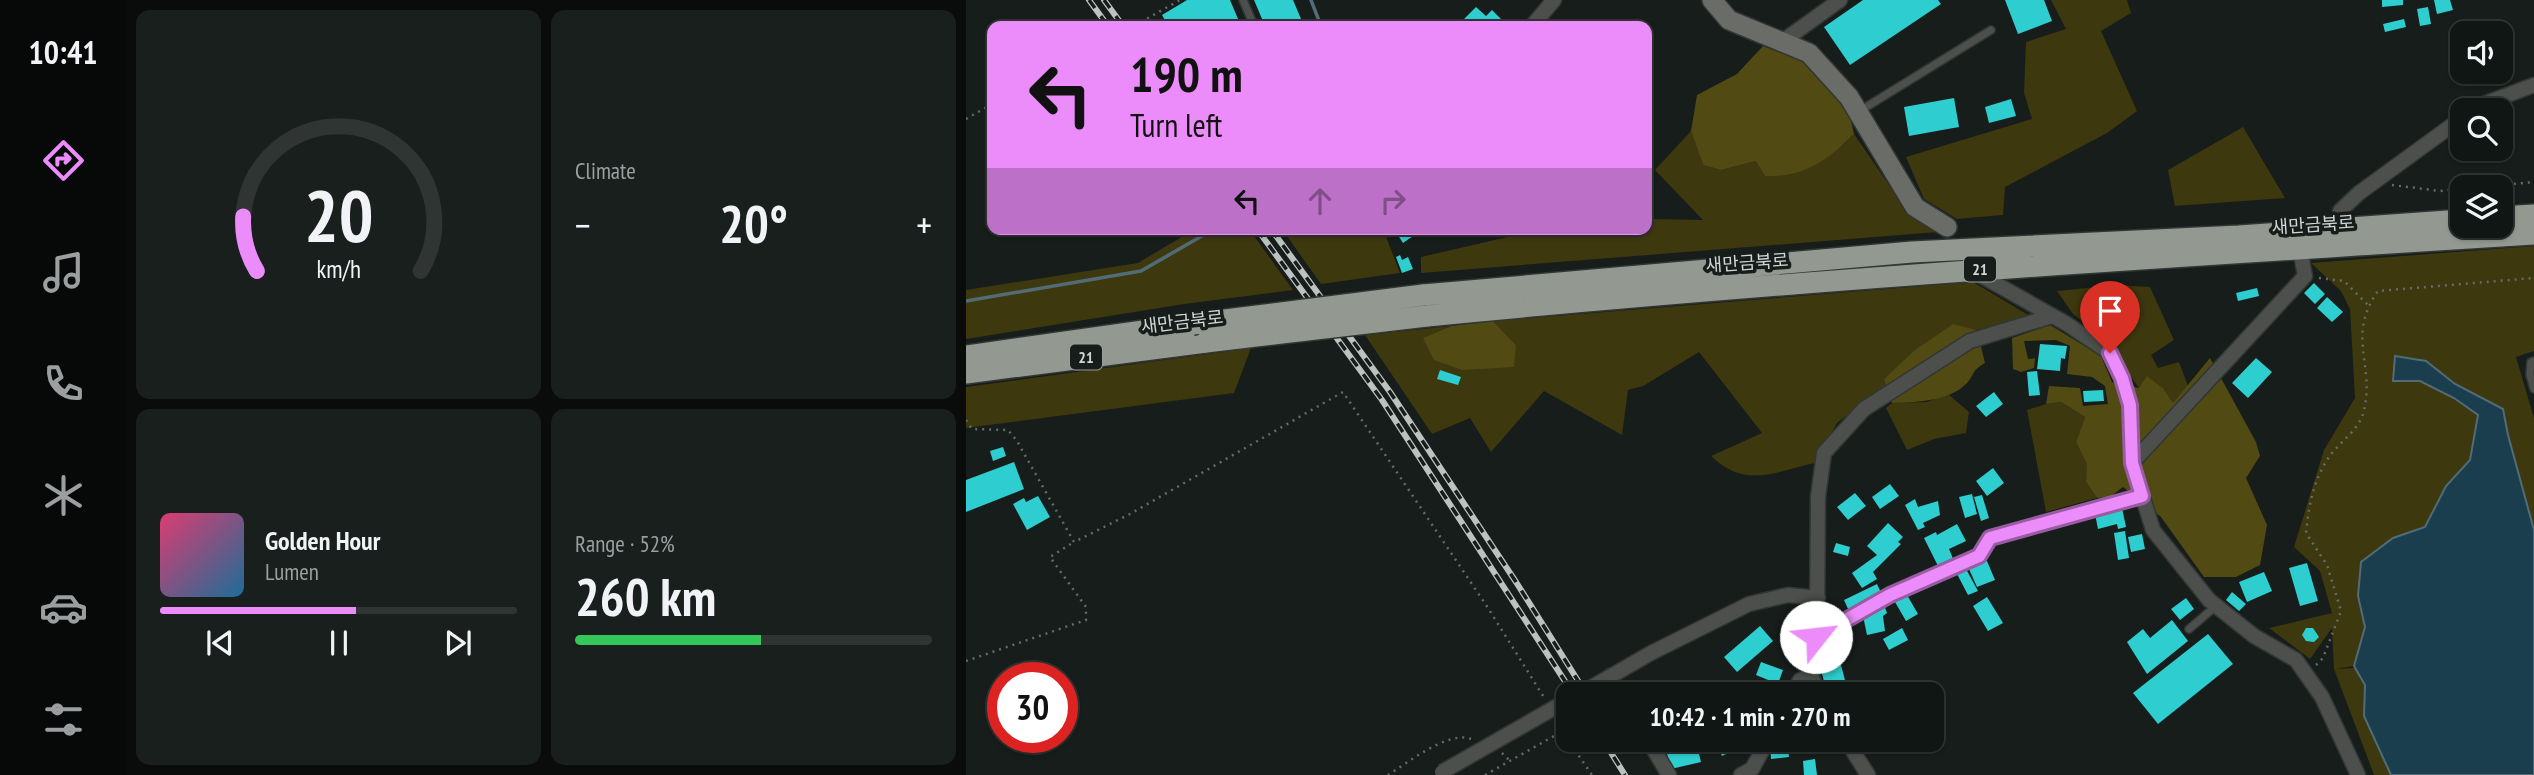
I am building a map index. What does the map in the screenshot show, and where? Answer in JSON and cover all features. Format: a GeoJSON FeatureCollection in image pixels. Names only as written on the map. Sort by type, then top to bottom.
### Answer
{"type":"FeatureCollection","features":[{"type":"Feature","properties":{"kind":"highway"},"geometry":{"type":"LineString","coordinates":[[2513,216],[2534,215]]}},
{"type":"Feature","properties":{"kind":"highway","name":"새만금북로"},"geometry":{"type":"LineString","coordinates":[[966,373],[1206,342],[1425,306],[1912,252],[2239,236],[2450,221]]}},
{"type":"Feature","properties":{"kind":"highway","name":"새만금북로"},"geometry":{"type":"LineString","coordinates":[[966,356],[1193,324],[1916,273],[2534,234]]}},
{"type":"Feature","properties":{"kind":"street"},"geometry":{"type":"LineString","coordinates":[[1536,21],[1553,0]]}},
{"type":"Feature","properties":{"kind":"street"},"geometry":{"type":"LineString","coordinates":[[1712,0],[1729,20],[1809,53],[1849,97],[1915,207],[1947,227]]}},
{"type":"Feature","properties":{"kind":"street"},"geometry":{"type":"LineString","coordinates":[[1783,41],[1840,0]]}},
{"type":"Feature","properties":{"kind":"street"},"geometry":{"type":"LineString","coordinates":[[2499,98],[2534,85]]}},
{"type":"Feature","properties":{"kind":"street"},"geometry":{"type":"LineString","coordinates":[[2340,211],[2372,183],[2450,127]]}},
{"type":"Feature","properties":{"kind":"street"},"geometry":{"type":"LineString","coordinates":[[2132,463],[2305,276],[2302,260]]}},
{"type":"Feature","properties":{"kind":"street"},"geometry":{"type":"LineString","coordinates":[[1982,276],[2110,353],[2122,378],[2130,405],[2132,463],[2153,530],[2216,606],[2254,636],[2296,660],[2322,697],[2358,775]]}},
{"type":"Feature","properties":{"kind":"street"},"geometry":{"type":"LineString","coordinates":[[1814,682],[1811,675],[1818,598],[1818,497],[1824,453],[1864,409],[1970,341],[2052,316]]}},
{"type":"Feature","properties":{"kind":"street"},"geometry":{"type":"LineString","coordinates":[[1816,637],[1890,595],[1979,556],[1990,538],[2142,496]]}},
{"type":"Feature","properties":{"kind":"street"},"geometry":{"type":"LineString","coordinates":[[1600,682],[1749,604],[1788,595],[1818,598]]}},
{"type":"Feature","properties":{"kind":"street"},"geometry":{"type":"LineString","coordinates":[[1799,682],[1811,675]]}},
{"type":"Feature","properties":{"kind":"street"},"geometry":{"type":"LineString","coordinates":[[1610,676],[1613,682]]}},
{"type":"Feature","properties":{"kind":"street"},"geometry":{"type":"LineString","coordinates":[[1439,773],[1556,707]]}},
{"type":"Feature","properties":{"kind":"street"},"geometry":{"type":"LineString","coordinates":[[1655,752],[1669,775]]}},
{"type":"Feature","properties":{"kind":"street"},"geometry":{"type":"LineString","coordinates":[[1741,775],[1752,769],[1761,752]]}},
{"type":"Feature","properties":{"kind":"street"},"geometry":{"type":"LineString","coordinates":[[1854,752],[1868,775]]}},
{"type":"Feature","properties":{"kind":"lane"},"geometry":{"type":"LineString","coordinates":[[1243,0],[1252,21]]}},
{"type":"Feature","properties":{"kind":"lane"},"geometry":{"type":"LineString","coordinates":[[1858,112],[1991,30]]}},
{"type":"Feature","properties":{"kind":"lane"},"geometry":{"type":"LineString","coordinates":[[2534,361],[2531,362],[2530,375],[2534,389]]}},
{"type":"Feature","properties":{"kind":"lane"},"geometry":{"type":"LineString","coordinates":[[2189,629],[2216,606]]}},
{"type":"Feature","properties":{"kind":"path"},"geometry":{"type":"LineString","coordinates":[[1143,21],[1180,0]]}},
{"type":"Feature","properties":{"kind":"path"},"geometry":{"type":"LineString","coordinates":[[966,119],[987,107]]}},
{"type":"Feature","properties":{"kind":"path"},"geometry":{"type":"LineString","coordinates":[[2513,184],[2534,182]]}},
{"type":"Feature","properties":{"kind":"path"},"geometry":{"type":"LineString","coordinates":[[2372,183],[2450,190]]}},
{"type":"Feature","properties":{"kind":"path"},"geometry":{"type":"LineString","coordinates":[[2305,276],[2344,281],[2368,305]]}},
{"type":"Feature","properties":{"kind":"path"},"geometry":{"type":"LineString","coordinates":[[2307,675],[2323,658],[2341,611],[2328,565],[2306,533],[2311,491],[2330,456],[2351,434],[2364,411],[2365,377],[2360,338],[2368,305],[2378,291],[2534,278]]}},
{"type":"Feature","properties":{"kind":"path"},"geometry":{"type":"LineString","coordinates":[[966,661],[1086,620],[1086,607],[1050,557],[1343,392],[1481,597],[1539,687],[1550,710]]}},
{"type":"Feature","properties":{"kind":"path"},"geometry":{"type":"LineString","coordinates":[[966,420],[972,429]]}},
{"type":"Feature","properties":{"kind":"path"},"geometry":{"type":"LineString","coordinates":[[966,430],[1008,429],[1074,542]]}},
{"type":"Feature","properties":{"kind":"path"},"geometry":{"type":"LineString","coordinates":[[1485,775],[1556,735]]}},
{"type":"Feature","properties":{"kind":"path"},"geometry":{"type":"LineString","coordinates":[[1388,775],[1446,740],[1465,737],[1477,742]]}},
{"type":"Feature","properties":{"kind":"path"},"geometry":{"type":"LineString","coordinates":[[1501,752],[1510,761]]}},
{"type":"Feature","properties":{"kind":"path"},"geometry":{"type":"LineString","coordinates":[[1575,752],[1592,775]]}},
{"type":"Feature","properties":{"kind":"shaded area"},"geometry":{"type":"Polygon","coordinates":[[[2051,0],[2127,0],[2131,13],[2101,31],[2137,111],[2107,133],[2005,187],[2003,215],[1957,219],[1924,199],[1906,157],[2032,119],[2024,93],[2026,42],[2066,29],[2051,0]]]}},
{"type":"Feature","properties":{"kind":"shaded area"},"geometry":{"type":"Polygon","coordinates":[[[1763,46],[1808,63],[1849,111],[1854,134],[1814,166],[1791,174],[1765,176],[1756,161],[1721,170],[1703,165],[1691,131],[1697,95],[1737,74],[1763,46]]]}},
{"type":"Feature","properties":{"kind":"shaded area"},"geometry":{"type":"Polygon","coordinates":[[[2243,127],[2285,198],[2175,206],[2168,170],[2243,127]]]}},
{"type":"Feature","properties":{"kind":"shaded area"},"geometry":{"type":"Polygon","coordinates":[[[1691,131],[1703,165],[1721,170],[1842,146],[1854,134],[1902,204],[1938,232],[1421,273],[1421,257],[1516,235],[1652,235],[1652,219],[1703,220],[1655,170],[1691,131]]]}},
{"type":"Feature","properties":{"kind":"shaded area"},"geometry":{"type":"Polygon","coordinates":[[[1185,235],[1253,235],[1293,290],[1184,304],[966,339],[966,290],[1138,263],[1185,235]]]}},
{"type":"Feature","properties":{"kind":"shaded area"},"geometry":{"type":"Polygon","coordinates":[[[1286,235],[1385,235],[1400,273],[1321,284],[1286,235]]]}},
{"type":"Feature","properties":{"kind":"shaded area"},"geometry":{"type":"Polygon","coordinates":[[[2534,246],[2534,351],[2516,357],[2534,418],[2534,530],[2503,409],[2455,384],[2426,361],[2393,381],[2420,381],[2454,398],[2478,415],[2470,460],[2446,486],[2425,527],[2393,538],[2358,595],[2365,627],[2354,666],[2336,669],[2355,668],[2365,685],[2364,716],[2391,775],[2374,775],[2334,669],[2332,628],[2310,659],[2269,628],[2332,613],[2320,571],[2294,547],[2324,450],[2355,398],[2350,309],[2341,291],[2311,263],[2534,246]]]}},
{"type":"Feature","properties":{"kind":"shaded area"},"geometry":{"type":"Polygon","coordinates":[[[1973,282],[2030,316],[1977,330],[1953,325],[1885,378],[1886,385],[1837,423],[1815,463],[1760,475],[1736,472],[1711,456],[1762,433],[1699,352],[1643,386],[1628,390],[1622,435],[1544,391],[1491,452],[1470,418],[1432,434],[1365,335],[1451,326],[1424,338],[1516,345],[1493,321],[1973,282]]]}},
{"type":"Feature","properties":{"kind":"shaded area"},"geometry":{"type":"Polygon","coordinates":[[[2117,285],[2150,287],[2174,340],[2151,355],[2158,368],[2179,362],[2188,386],[2173,404],[2163,388],[2148,377],[2139,388],[2100,334],[2073,314],[2057,291],[2117,285]]]}},
{"type":"Feature","properties":{"kind":"shaded area"},"geometry":{"type":"Polygon","coordinates":[[[1493,321],[1516,345],[1514,367],[1462,370],[1434,360],[1423,338],[1451,326],[1493,321]]]}},
{"type":"Feature","properties":{"kind":"shaded area"},"geometry":{"type":"Polygon","coordinates":[[[1953,324],[1977,330],[1985,363],[1967,383],[1951,394],[1932,400],[1892,403],[1884,379],[1915,350],[1953,324]]]}},
{"type":"Feature","properties":{"kind":"shaded area"},"geometry":{"type":"Polygon","coordinates":[[[2050,325],[2101,356],[2112,382],[2139,388],[2147,376],[2163,388],[2173,403],[2210,358],[2256,442],[2260,456],[2246,478],[2267,525],[2260,565],[2236,577],[2204,577],[2161,517],[2123,487],[2110,497],[2097,498],[2086,482],[2087,464],[2076,442],[2085,417],[2061,402],[2046,404],[2049,386],[2080,388],[2083,406],[2108,404],[2105,386],[2092,377],[2067,374],[2070,346],[2056,340],[2024,341],[2028,359],[2035,358],[2034,368],[2021,372],[2013,369],[2012,338],[2050,325]]]}},
{"type":"Feature","properties":{"kind":"shaded area"},"geometry":{"type":"Polygon","coordinates":[[[1251,348],[1234,393],[966,428],[966,387],[1251,348]]]}},
{"type":"Feature","properties":{"kind":"shaded area"},"geometry":{"type":"Polygon","coordinates":[[[1948,394],[1969,412],[1966,433],[1934,439],[1907,450],[1886,408],[1892,403],[1927,402],[1948,394]]]}},
{"type":"Feature","properties":{"kind":"shaded area"},"geometry":{"type":"Polygon","coordinates":[[[2061,402],[2085,417],[2076,442],[2088,464],[2086,482],[2097,498],[2046,512],[2027,410],[2061,402]]]}},
{"type":"Feature","properties":{"kind":"water"},"geometry":{"type":"Polygon","coordinates":[[[2395,356],[2426,361],[2455,384],[2503,409],[2534,530],[2534,775],[2391,775],[2364,716],[2365,685],[2354,666],[2365,627],[2358,596],[2361,562],[2393,538],[2425,527],[2446,486],[2470,460],[2478,415],[2454,398],[2420,381],[2393,381],[2395,356]]]}},
{"type":"Feature","properties":{"kind":"building"},"geometry":{"type":"Polygon","coordinates":[[[1187,0],[1230,0],[1239,21],[1165,21],[1162,15],[1187,0]]]}},
{"type":"Feature","properties":{"kind":"building"},"geometry":{"type":"Polygon","coordinates":[[[1254,0],[1293,0],[1302,21],[1263,21],[1254,0]]]}},
{"type":"Feature","properties":{"kind":"building"},"geometry":{"type":"Polygon","coordinates":[[[1863,0],[1938,0],[1941,4],[1850,65],[1824,27],[1863,0]]]}},
{"type":"Feature","properties":{"kind":"building"},"geometry":{"type":"Polygon","coordinates":[[[2005,0],[2044,0],[2052,21],[2018,34],[2005,0]]]}},
{"type":"Feature","properties":{"kind":"building"},"geometry":{"type":"Polygon","coordinates":[[[2382,0],[2403,0],[2403,5],[2382,7],[2382,0]]]}},
{"type":"Feature","properties":{"kind":"building"},"geometry":{"type":"Polygon","coordinates":[[[2434,0],[2450,0],[2453,10],[2437,14],[2434,0]]]}},
{"type":"Feature","properties":{"kind":"building"},"geometry":{"type":"Polygon","coordinates":[[[1476,7],[1486,16],[1492,10],[1503,21],[1462,21],[1476,7]]]}},
{"type":"Feature","properties":{"kind":"building"},"geometry":{"type":"Polygon","coordinates":[[[2428,7],[2431,24],[2420,26],[2417,9],[2428,7]]]}},
{"type":"Feature","properties":{"kind":"building"},"geometry":{"type":"Polygon","coordinates":[[[2404,19],[2406,27],[2385,32],[2383,24],[2404,19]]]}},
{"type":"Feature","properties":{"kind":"building"},"geometry":{"type":"Polygon","coordinates":[[[1954,98],[1959,127],[1909,136],[1904,107],[1954,98]]]}},
{"type":"Feature","properties":{"kind":"building"},"geometry":{"type":"Polygon","coordinates":[[[2011,99],[2016,116],[1989,123],[1985,107],[2011,99]]]}},
{"type":"Feature","properties":{"kind":"building"},"geometry":{"type":"Polygon","coordinates":[[[1398,235],[1414,235],[1403,243],[1398,235]]]}},
{"type":"Feature","properties":{"kind":"building"},"geometry":{"type":"Polygon","coordinates":[[[1400,255],[1402,260],[1408,257],[1413,269],[1402,273],[1396,257],[1400,255]]]}},
{"type":"Feature","properties":{"kind":"building"},"geometry":{"type":"Polygon","coordinates":[[[2314,283],[2325,294],[2315,304],[2304,293],[2314,283]]]}},
{"type":"Feature","properties":{"kind":"building"},"geometry":{"type":"Polygon","coordinates":[[[2257,288],[2259,296],[2238,301],[2236,293],[2257,288]]]}},
{"type":"Feature","properties":{"kind":"building"},"geometry":{"type":"Polygon","coordinates":[[[2327,297],[2343,312],[2332,322],[2317,308],[2327,297]]]}},
{"type":"Feature","properties":{"kind":"building"},"geometry":{"type":"Polygon","coordinates":[[[2040,344],[2067,346],[2065,359],[2061,358],[2060,371],[2037,369],[2040,344]]]}},
{"type":"Feature","properties":{"kind":"building"},"geometry":{"type":"Polygon","coordinates":[[[2256,358],[2272,372],[2248,398],[2232,383],[2256,358]]]}},
{"type":"Feature","properties":{"kind":"building"},"geometry":{"type":"Polygon","coordinates":[[[1440,370],[1461,377],[1458,385],[1437,379],[1440,370]]]}},
{"type":"Feature","properties":{"kind":"building"},"geometry":{"type":"Polygon","coordinates":[[[2037,371],[2040,395],[2029,396],[2027,372],[2037,371]]]}},
{"type":"Feature","properties":{"kind":"building"},"geometry":{"type":"Polygon","coordinates":[[[2103,390],[2104,401],[2084,402],[2083,391],[2103,390]]]}},
{"type":"Feature","properties":{"kind":"building"},"geometry":{"type":"Polygon","coordinates":[[[1994,392],[2003,404],[1986,417],[1976,406],[1994,392]]]}},
{"type":"Feature","properties":{"kind":"building"},"geometry":{"type":"Polygon","coordinates":[[[1003,447],[1006,456],[993,461],[990,451],[1003,447]]]}},
{"type":"Feature","properties":{"kind":"building"},"geometry":{"type":"Polygon","coordinates":[[[1014,462],[1024,489],[966,512],[966,480],[1014,462]]]}},
{"type":"Feature","properties":{"kind":"building"},"geometry":{"type":"Polygon","coordinates":[[[1993,468],[2004,483],[1987,496],[1976,481],[1993,468]]]}},
{"type":"Feature","properties":{"kind":"building"},"geometry":{"type":"Polygon","coordinates":[[[1890,484],[1899,496],[1880,509],[1872,497],[1890,484]]]}},
{"type":"Feature","properties":{"kind":"building"},"geometry":{"type":"Polygon","coordinates":[[[1855,493],[1866,506],[1848,520],[1837,507],[1855,493]]]}},
{"type":"Feature","properties":{"kind":"building"},"geometry":{"type":"Polygon","coordinates":[[[1972,494],[1977,514],[1965,518],[1959,497],[1972,494]]]}},
{"type":"Feature","properties":{"kind":"building"},"geometry":{"type":"Polygon","coordinates":[[[1982,495],[1989,518],[1981,521],[1974,497],[1982,495]]]}},
{"type":"Feature","properties":{"kind":"building"},"geometry":{"type":"Polygon","coordinates":[[[1038,496],[1050,517],[1027,530],[1013,504],[1024,498],[1026,502],[1038,496]]]}},
{"type":"Feature","properties":{"kind":"building"},"geometry":{"type":"Polygon","coordinates":[[[1915,499],[1918,507],[1938,501],[1940,515],[1923,523],[1925,527],[1918,530],[1905,505],[1915,499]]]}},
{"type":"Feature","properties":{"kind":"building"},"geometry":{"type":"Polygon","coordinates":[[[2122,508],[2126,527],[2118,529],[2117,524],[2098,529],[2095,514],[2122,508]]]}},
{"type":"Feature","properties":{"kind":"building"},"geometry":{"type":"Polygon","coordinates":[[[1888,523],[1903,537],[1898,542],[1901,544],[1873,572],[1877,579],[1862,588],[1852,573],[1877,555],[1867,546],[1888,523]]]}},
{"type":"Feature","properties":{"kind":"building"},"geometry":{"type":"Polygon","coordinates":[[[1957,524],[1966,541],[1949,549],[1954,561],[1939,568],[1924,538],[1936,532],[1937,535],[1957,524]]]}},
{"type":"Feature","properties":{"kind":"building"},"geometry":{"type":"Polygon","coordinates":[[[2125,531],[2129,558],[2118,560],[2114,533],[2125,531]]]}},
{"type":"Feature","properties":{"kind":"building"},"geometry":{"type":"Polygon","coordinates":[[[2142,534],[2145,549],[2131,552],[2128,537],[2142,534]]]}},
{"type":"Feature","properties":{"kind":"building"},"geometry":{"type":"Polygon","coordinates":[[[1836,543],[1850,547],[1848,556],[1833,552],[1836,543]]]}},
{"type":"Feature","properties":{"kind":"building"},"geometry":{"type":"Polygon","coordinates":[[[1987,561],[1995,580],[1977,587],[1969,569],[1987,561]]]}},
{"type":"Feature","properties":{"kind":"building"},"geometry":{"type":"Polygon","coordinates":[[[2307,563],[2318,601],[2300,606],[2289,568],[2307,563]]]}},
{"type":"Feature","properties":{"kind":"building"},"geometry":{"type":"Polygon","coordinates":[[[1966,569],[1978,591],[1968,595],[1957,574],[1966,569]]]}},
{"type":"Feature","properties":{"kind":"building"},"geometry":{"type":"Polygon","coordinates":[[[2264,572],[2272,591],[2247,602],[2239,582],[2264,572]]]}},
{"type":"Feature","properties":{"kind":"building"},"geometry":{"type":"Polygon","coordinates":[[[1877,584],[1882,595],[1849,611],[1844,600],[1877,584]]]}},
{"type":"Feature","properties":{"kind":"building"},"geometry":{"type":"Polygon","coordinates":[[[2232,592],[2246,604],[2239,611],[2226,600],[2232,592]]]}},
{"type":"Feature","properties":{"kind":"building"},"geometry":{"type":"Polygon","coordinates":[[[1907,595],[1918,614],[1906,621],[1895,602],[1907,595]]]}},
{"type":"Feature","properties":{"kind":"building"},"geometry":{"type":"Polygon","coordinates":[[[1987,597],[2003,623],[1988,631],[1973,606],[1987,597]]]}},
{"type":"Feature","properties":{"kind":"building"},"geometry":{"type":"Polygon","coordinates":[[[2186,598],[2194,609],[2180,620],[2171,609],[2186,598]]]}},
{"type":"Feature","properties":{"kind":"building"},"geometry":{"type":"Polygon","coordinates":[[[1884,605],[1887,613],[1883,616],[1885,631],[1867,635],[1863,616],[1884,605]]]}},
{"type":"Feature","properties":{"kind":"building"},"geometry":{"type":"Polygon","coordinates":[[[2172,620],[2188,641],[2147,674],[2127,642],[2143,629],[2150,638],[2172,620]]]}},
{"type":"Feature","properties":{"kind":"building"},"geometry":{"type":"Polygon","coordinates":[[[1760,626],[1773,641],[1737,672],[1724,657],[1760,626]]]}},
{"type":"Feature","properties":{"kind":"building"},"geometry":{"type":"Polygon","coordinates":[[[1902,628],[1908,640],[1889,650],[1883,639],[1902,628]]]}},
{"type":"Feature","properties":{"kind":"building"},"geometry":{"type":"Polygon","coordinates":[[[2306,628],[2313,628],[2319,637],[2314,642],[2306,641],[2302,635],[2306,628]]]}},
{"type":"Feature","properties":{"kind":"building"},"geometry":{"type":"Polygon","coordinates":[[[2208,634],[2233,664],[2158,724],[2133,693],[2208,634]]]}},
{"type":"Feature","properties":{"kind":"building"},"geometry":{"type":"Polygon","coordinates":[[[1761,662],[1783,670],[1779,682],[1756,675],[1761,662]]]}},
{"type":"Feature","properties":{"kind":"building"},"geometry":{"type":"Polygon","coordinates":[[[1841,665],[1845,682],[1824,682],[1821,670],[1841,665]]]}},
{"type":"Feature","properties":{"kind":"building"},"geometry":{"type":"Polygon","coordinates":[[[1698,752],[1701,762],[1671,769],[1667,754],[1698,752]]]}},
{"type":"Feature","properties":{"kind":"building"},"geometry":{"type":"Polygon","coordinates":[[[1771,752],[1788,752],[1789,757],[1771,759],[1771,752]]]}},
{"type":"Feature","properties":{"kind":"building"},"geometry":{"type":"Polygon","coordinates":[[[1815,759],[1817,775],[1804,775],[1803,761],[1815,759]]]}},
{"type":"Feature","properties":{"kind":"waterway"},"geometry":{"type":"LineString","coordinates":[[1311,0],[1319,21]]}},
{"type":"Feature","properties":{"kind":"waterway"},"geometry":{"type":"LineString","coordinates":[[966,301],[1141,271],[1204,235]]}},
{"type":"Feature","properties":{"kind":"railway"},"geometry":{"type":"LineString","coordinates":[[1089,0],[1104,21]]}},
{"type":"Feature","properties":{"kind":"railway"},"geometry":{"type":"LineString","coordinates":[[1104,0],[1119,21]]}},
{"type":"Feature","properties":{"kind":"railway"},"geometry":{"type":"LineString","coordinates":[[1261,235],[1382,400],[1566,682]]}},
{"type":"Feature","properties":{"kind":"railway"},"geometry":{"type":"LineString","coordinates":[[1275,235],[1390,392],[1579,682]]}},
{"type":"Feature","properties":{"kind":"railway"},"geometry":{"type":"LineString","coordinates":[[1611,752],[1625,775]]}},
{"type":"Feature","properties":{"kind":"route"},"geometry":{"type":"LineString","coordinates":[[1816,637],[1890,595],[1979,556],[1990,538],[2142,496],[2132,463],[2130,405],[2122,378],[2110,353]]}}]}
